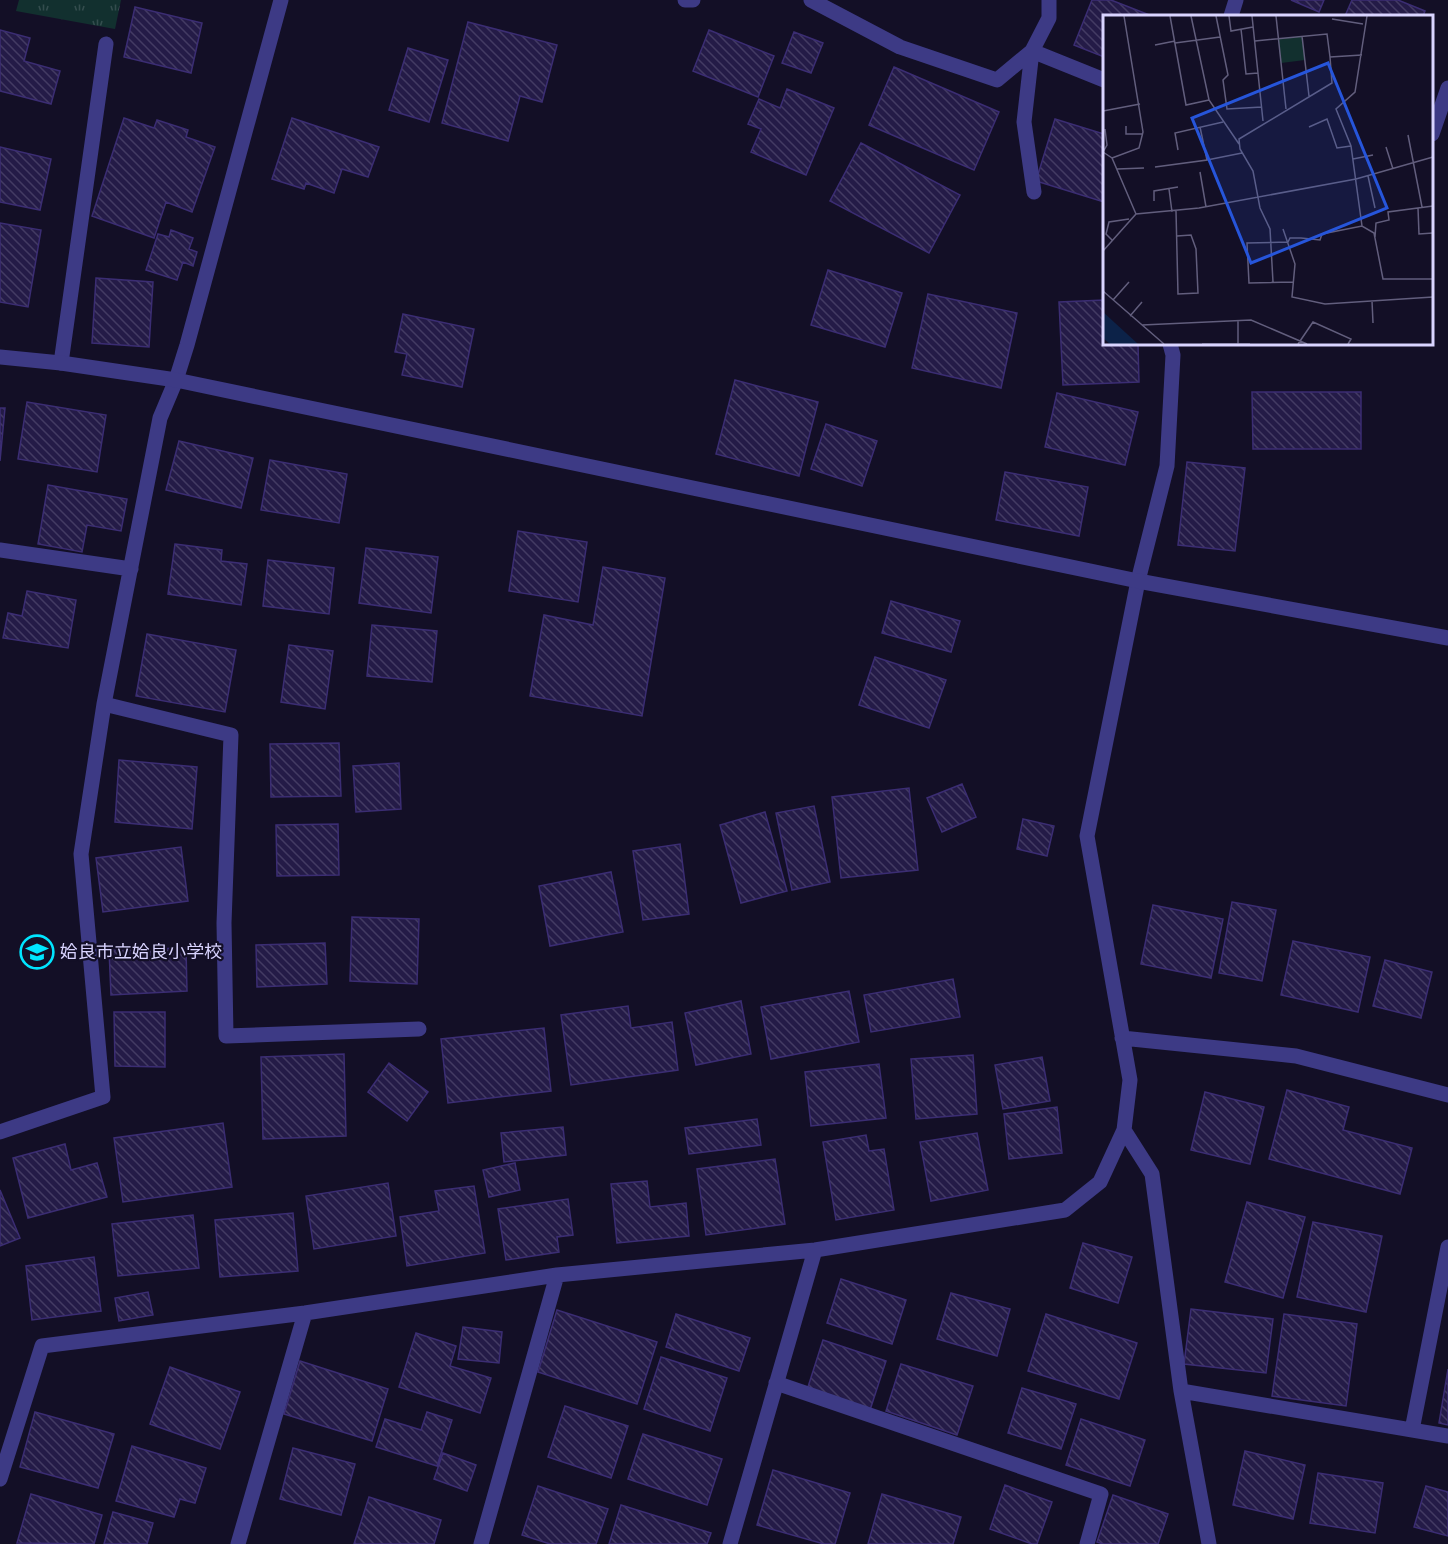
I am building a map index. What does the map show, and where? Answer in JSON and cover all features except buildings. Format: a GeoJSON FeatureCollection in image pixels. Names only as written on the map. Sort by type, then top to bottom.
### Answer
{"type":"FeatureCollection","features":[{"type":"Feature","properties":{"kind":"street"},"geometry":{"type":"LineString","coordinates":[[0,1132],[103,1097],[81,854],[104,704],[160,418],[177,380],[281,0]]}},
{"type":"Feature","properties":{"kind":"street"},"geometry":{"type":"LineString","coordinates":[[685,0],[693,0]]}},
{"type":"Feature","properties":{"kind":"street"},"geometry":{"type":"LineString","coordinates":[[811,0],[900,47],[998,80],[1032,51]]}},
{"type":"Feature","properties":{"kind":"street"},"geometry":{"type":"LineString","coordinates":[[1034,192],[1024,122],[1032,51],[1049,18],[1049,0]]}},
{"type":"Feature","properties":{"kind":"street"},"geometry":{"type":"LineString","coordinates":[[1231,15],[1236,0]]}},
{"type":"Feature","properties":{"kind":"street"},"geometry":{"type":"LineString","coordinates":[[61,363],[106,44]]}},
{"type":"Feature","properties":{"kind":"street"},"geometry":{"type":"LineString","coordinates":[[1032,51],[1103,80]]}},
{"type":"Feature","properties":{"kind":"street"},"geometry":{"type":"LineString","coordinates":[[1433,129],[1448,88]]}},
{"type":"Feature","properties":{"kind":"street"},"geometry":{"type":"LineString","coordinates":[[0,1479],[42,1346],[305,1313],[557,1275],[815,1250],[1065,1210],[1100,1182],[1124,1130],[1130,1080],[1087,836],[1138,581],[1167,466],[1173,355],[1170,345]]}},
{"type":"Feature","properties":{"kind":"street"},"geometry":{"type":"LineString","coordinates":[[0,357],[61,363],[177,380],[1138,581],[1448,638]]}},
{"type":"Feature","properties":{"kind":"street"},"geometry":{"type":"LineString","coordinates":[[0,550],[130,569]]}},
{"type":"Feature","properties":{"kind":"street"},"geometry":{"type":"LineString","coordinates":[[104,704],[231,735],[224,923],[226,1036],[418,1029]]}},
{"type":"Feature","properties":{"kind":"street"},"geometry":{"type":"LineString","coordinates":[[1122,1038],[1296,1056],[1448,1095]]}},
{"type":"Feature","properties":{"kind":"street"},"geometry":{"type":"LineString","coordinates":[[1124,1130],[1152,1174],[1181,1391],[1209,1544]]}},
{"type":"Feature","properties":{"kind":"street"},"geometry":{"type":"LineString","coordinates":[[1412,1430],[1448,1247]]}},
{"type":"Feature","properties":{"kind":"street"},"geometry":{"type":"LineString","coordinates":[[730,1544],[815,1250]]}},
{"type":"Feature","properties":{"kind":"street"},"geometry":{"type":"LineString","coordinates":[[481,1544],[557,1275]]}},
{"type":"Feature","properties":{"kind":"street"},"geometry":{"type":"LineString","coordinates":[[238,1544],[305,1313]]}},
{"type":"Feature","properties":{"kind":"street"},"geometry":{"type":"LineString","coordinates":[[776,1383],[1101,1494],[1088,1544]]}},
{"type":"Feature","properties":{"kind":"street"},"geometry":{"type":"LineString","coordinates":[[1181,1391],[1448,1436]]}},
{"type":"Feature","properties":{"kind":"green space"},"geometry":{"type":"Polygon","coordinates":[[[19,0],[121,0],[115,29],[16,11],[19,0]]]}},
{"type":"Feature","properties":{"kind":"place","name":"姶良市立姶良小学校"},"geometry":{"type":"Point","coordinates":[37,952]}}]}
